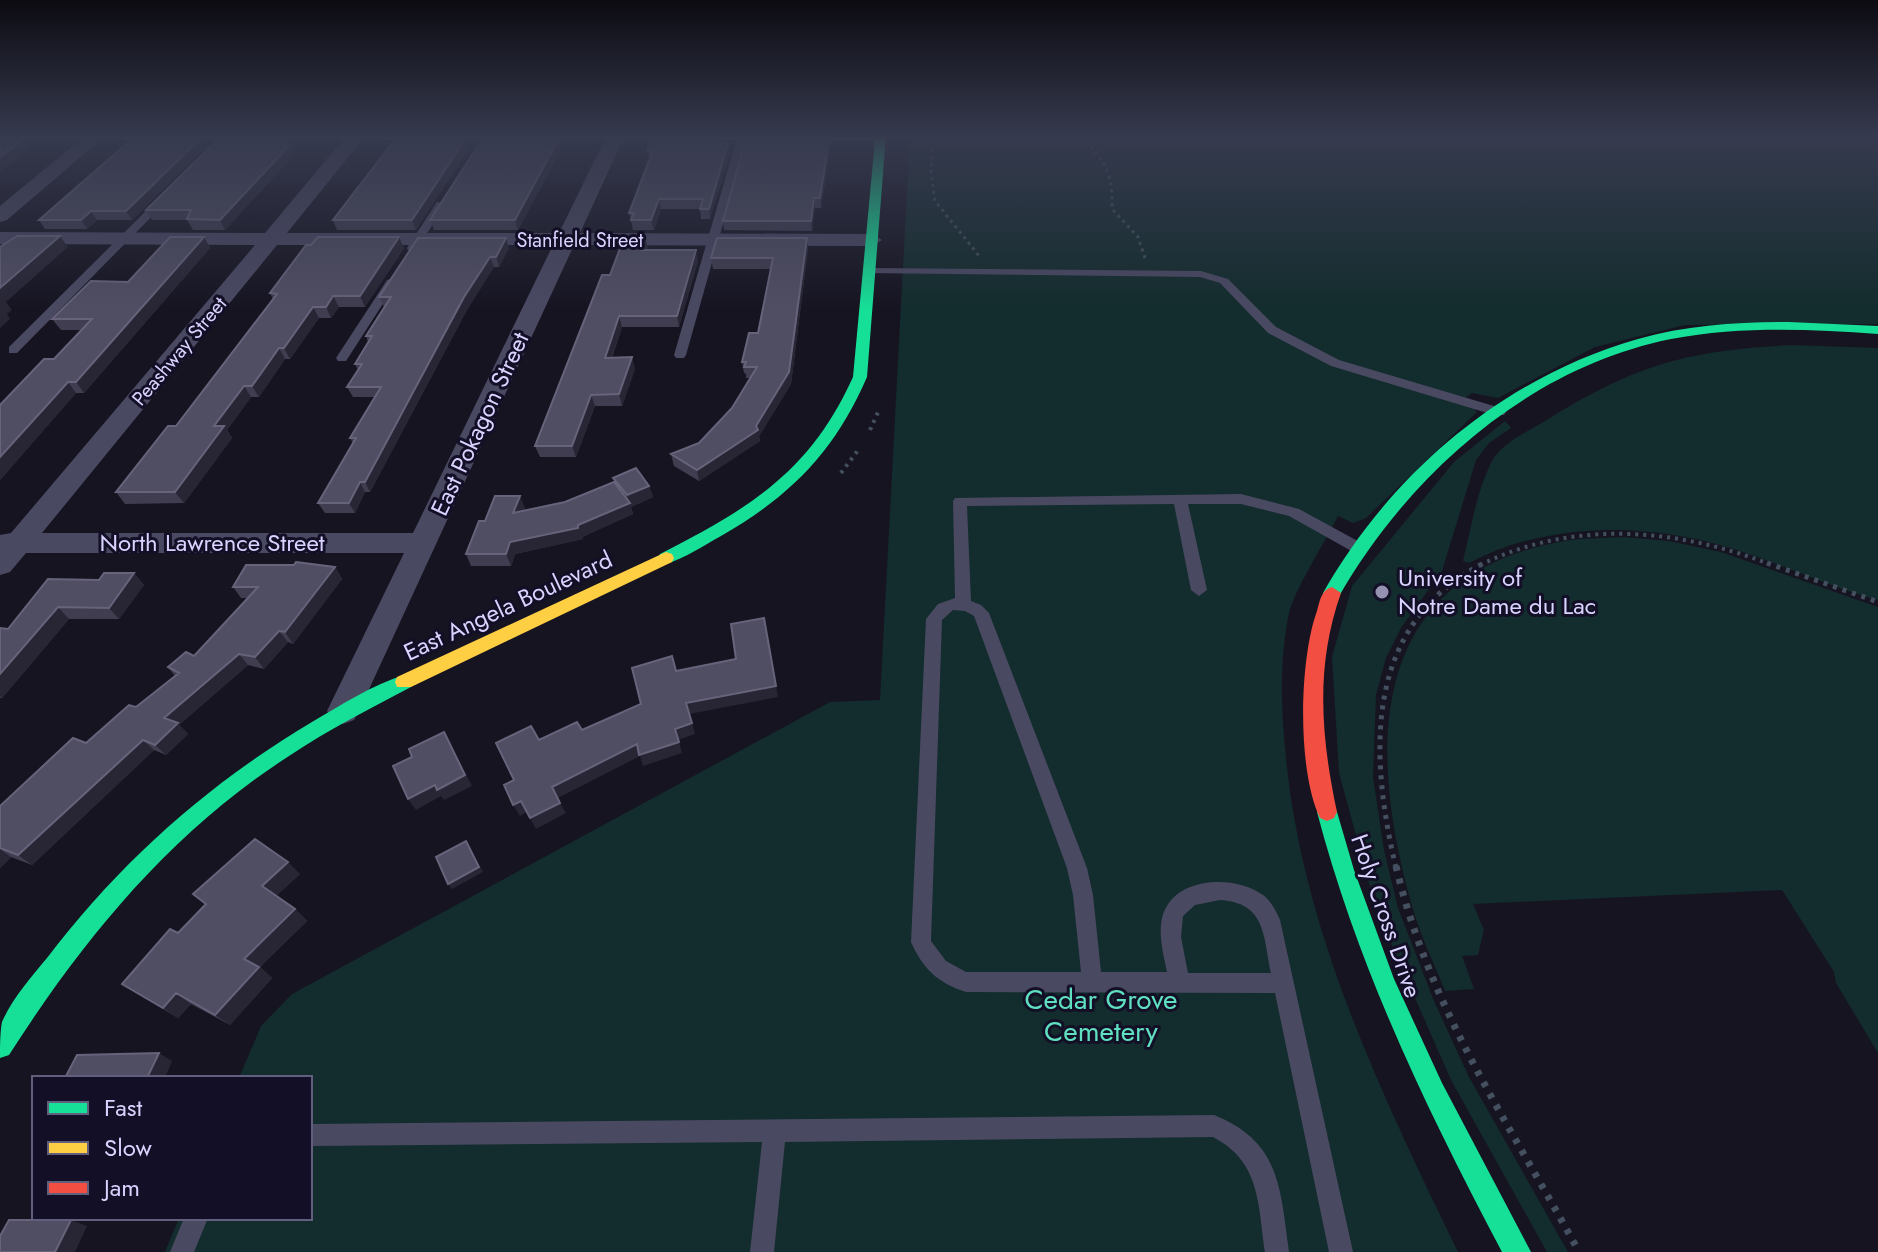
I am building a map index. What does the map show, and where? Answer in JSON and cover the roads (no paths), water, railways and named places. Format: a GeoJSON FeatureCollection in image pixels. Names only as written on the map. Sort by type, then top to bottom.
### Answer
{"type":"FeatureCollection","features":[{"type":"Feature","properties":{"kind":"street"},"geometry":{"type":"LineString","coordinates":[[0,216],[27,193]]}},
{"type":"Feature","properties":{"kind":"street","name":"Peashway Street"},"geometry":{"type":"LineString","coordinates":[[0,565],[10,543],[309,193]]}},
{"type":"Feature","properties":{"kind":"street","name":"East Pokagon Street"},"geometry":{"type":"LineString","coordinates":[[343,711],[589,193]]}},
{"type":"Feature","properties":{"kind":"street","name":"East Angela Boulevard"},"geometry":{"type":"LineString","coordinates":[[0,1046],[52,965],[136,867],[227,786],[269,756],[343,711],[691,546],[729,526],[779,491],[827,442],[860,377],[876,193]]}},
{"type":"Feature","properties":{"kind":"street","name":"Stanfield Street"},"geometry":{"type":"LineString","coordinates":[[0,238],[872,240]]}},
{"type":"Feature","properties":{"kind":"street","name":"Holy Cross Drive"},"geometry":{"type":"LineString","coordinates":[[1517,1252],[1429,1087],[1395,1015],[1353,905],[1334,842],[1316,744],[1312,695],[1314,652],[1330,595],[1374,528],[1450,447],[1522,394],[1581,364],[1650,340],[1744,327],[1878,330]]}},
{"type":"Feature","properties":{"kind":"street","name":"North Lawrence Street"},"geometry":{"type":"LineString","coordinates":[[10,543],[424,543]]}},
{"type":"Feature","properties":{"kind":"lane"},"geometry":{"type":"LineString","coordinates":[[13,350],[170,193]]}},
{"type":"Feature","properties":{"kind":"lane"},"geometry":{"type":"LineString","coordinates":[[403,263],[448,193]]}},
{"type":"Feature","properties":{"kind":"lane"},"geometry":{"type":"LineString","coordinates":[[680,355],[726,193]]}},
{"type":"Feature","properties":{"kind":"lane"},"geometry":{"type":"LineString","coordinates":[[870,271],[1149,273],[1214,277],[1231,287],[1272,330],[1324,357],[1371,375],[1464,399],[1499,412]]}},
{"type":"Feature","properties":{"kind":"lane"},"geometry":{"type":"LineString","coordinates":[[342,358],[395,276]]}},
{"type":"Feature","properties":{"kind":"lane"},"geometry":{"type":"LineString","coordinates":[[1180,499],[1199,590]]}},
{"type":"Feature","properties":{"kind":"lane"},"geometry":{"type":"LineString","coordinates":[[963,603],[960,501],[1241,499],[1294,512],[1360,549]]}},
{"type":"Feature","properties":{"kind":"lane"},"geometry":{"type":"LineString","coordinates":[[1092,982],[1083,895],[1077,868],[981,613],[963,603],[947,605],[939,610],[934,619],[921,942],[936,967],[952,978],[966,982],[1283,983]]}},
{"type":"Feature","properties":{"kind":"lane"},"geometry":{"type":"LineString","coordinates":[[1179,982],[1171,928],[1174,912],[1184,900],[1216,891],[1235,892],[1252,898],[1264,909],[1270,920],[1341,1252]]}},
{"type":"Feature","properties":{"kind":"lane"},"geometry":{"type":"LineString","coordinates":[[312,1135],[1214,1126],[1234,1133],[1252,1150],[1263,1167],[1277,1252]]}},
{"type":"Feature","properties":{"kind":"lane"},"geometry":{"type":"LineString","coordinates":[[762,1252],[775,1132]]}},
{"type":"Feature","properties":{"kind":"lane"},"geometry":{"type":"LineString","coordinates":[[182,1252],[195,1220]]}},
{"type":"Feature","properties":{"kind":"place","name":"University of Notre Dame du Lac"},"geometry":{"type":"Point","coordinates":[1382,592]}},
{"type":"Feature","properties":{"kind":"park label","name":"Cedar Grove Cemetery"},"geometry":{"type":"Point","coordinates":[1101,1015]}}]}
